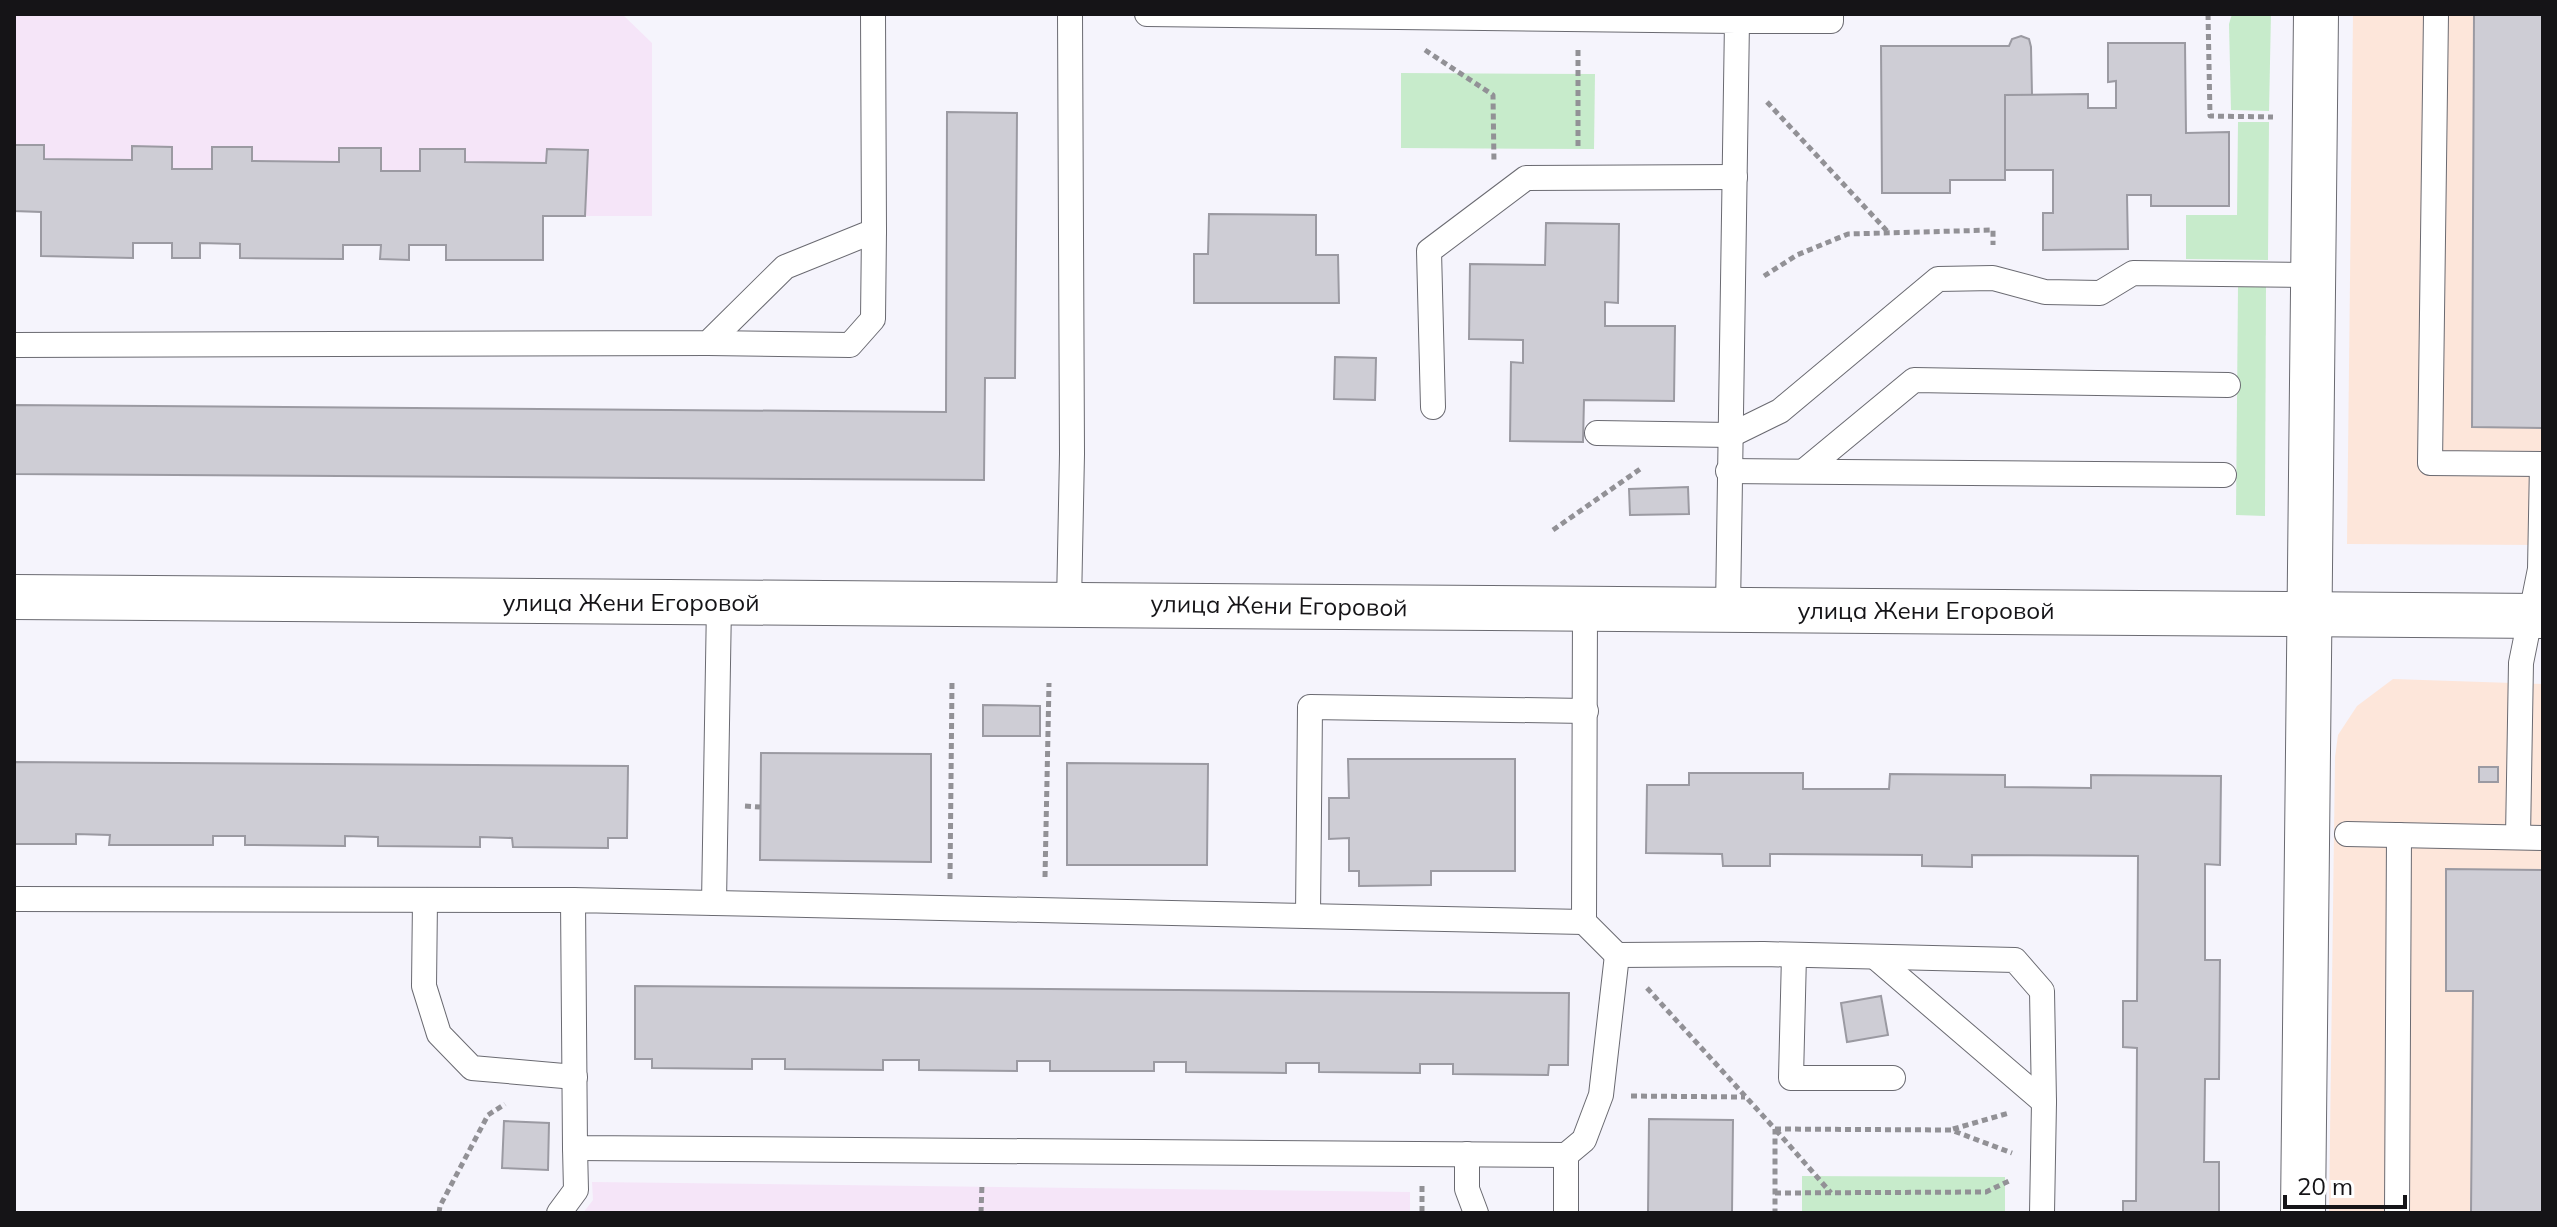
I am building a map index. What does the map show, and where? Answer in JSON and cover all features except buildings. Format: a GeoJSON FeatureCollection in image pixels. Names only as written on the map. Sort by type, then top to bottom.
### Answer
{"type":"FeatureCollection","features":[{"type":"Feature","properties":{"kind":"street"},"geometry":{"type":"LineString","coordinates":[[2303,1213],[2316,14]]}},
{"type":"Feature","properties":{"kind":"street","name":"улица Жени Егоровой"},"geometry":{"type":"LineString","coordinates":[[14,597],[2537,616]]}},
{"type":"Feature","properties":{"kind":"lane"},"geometry":{"type":"LineString","coordinates":[[14,345],[850,345],[873,319],[873,14]]}},
{"type":"Feature","properties":{"kind":"lane"},"geometry":{"type":"LineString","coordinates":[[1069,604],[1072,454],[1070,14]]}},
{"type":"Feature","properties":{"kind":"lane"},"geometry":{"type":"LineString","coordinates":[[1147,14],[1737,21],[1831,21],[1831,14]]}},
{"type":"Feature","properties":{"kind":"lane"},"geometry":{"type":"LineString","coordinates":[[2436,14],[2430,463],[2542,464],[2537,616],[2521,663],[2518,837]]}},
{"type":"Feature","properties":{"kind":"lane"},"geometry":{"type":"LineString","coordinates":[[1728,609],[1737,21]]}},
{"type":"Feature","properties":{"kind":"lane"},"geometry":{"type":"LineString","coordinates":[[1433,407],[1429,251],[1526,178],[1735,177]]}},
{"type":"Feature","properties":{"kind":"lane"},"geometry":{"type":"LineString","coordinates":[[708,343],[785,267],[874,231]]}},
{"type":"Feature","properties":{"kind":"lane"},"geometry":{"type":"LineString","coordinates":[[1597,433],[1731,435],[1780,411],[1938,279],[1993,278],[2045,292],[2100,293],[2133,273],[2312,275]]}},
{"type":"Feature","properties":{"kind":"lane"},"geometry":{"type":"LineString","coordinates":[[1804,471],[1914,380],[2228,385]]}},
{"type":"Feature","properties":{"kind":"lane"},"geometry":{"type":"LineString","coordinates":[[1728,471],[2224,475]]}},
{"type":"Feature","properties":{"kind":"lane"},"geometry":{"type":"LineString","coordinates":[[714,903],[719,604]]}},
{"type":"Feature","properties":{"kind":"lane"},"geometry":{"type":"LineString","coordinates":[[1584,922],[1585,609]]}},
{"type":"Feature","properties":{"kind":"lane"},"geometry":{"type":"LineString","coordinates":[[1308,916],[1310,707],[1586,711]]}},
{"type":"Feature","properties":{"kind":"lane"},"geometry":{"type":"LineString","coordinates":[[2347,834],[2543,838]]}},
{"type":"Feature","properties":{"kind":"lane"},"geometry":{"type":"LineString","coordinates":[[2397,1213],[2399,835]]}},
{"type":"Feature","properties":{"kind":"lane"},"geometry":{"type":"LineString","coordinates":[[14,899],[573,900],[1584,922],[1617,955],[2015,960],[2042,991],[2042,1213]]}},
{"type":"Feature","properties":{"kind":"lane"},"geometry":{"type":"LineString","coordinates":[[425,900],[424,986],[439,1034],[472,1068],[575,1077]]}},
{"type":"Feature","properties":{"kind":"lane"},"geometry":{"type":"LineString","coordinates":[[559,1213],[576,1190],[573,900]]}},
{"type":"Feature","properties":{"kind":"lane"},"geometry":{"type":"LineString","coordinates":[[575,1148],[1566,1155],[1584,1140],[1601,1095],[1617,955]]}},
{"type":"Feature","properties":{"kind":"lane"},"geometry":{"type":"LineString","coordinates":[[1794,955],[1791,1078],[1893,1078]]}},
{"type":"Feature","properties":{"kind":"lane"},"geometry":{"type":"LineString","coordinates":[[1875,957],[2044,1102]]}},
{"type":"Feature","properties":{"kind":"lane"},"geometry":{"type":"LineString","coordinates":[[1467,1154],[1467,1189],[1476,1213]]}},
{"type":"Feature","properties":{"kind":"lane"},"geometry":{"type":"LineString","coordinates":[[1566,1155],[1566,1213]]}},
{"type":"Feature","properties":{"kind":"path"},"geometry":{"type":"LineString","coordinates":[[2208,14],[2210,116],[2278,117]]}},
{"type":"Feature","properties":{"kind":"path"},"geometry":{"type":"LineString","coordinates":[[1374,17],[1493,95],[1494,165],[1509,191]]}},
{"type":"Feature","properties":{"kind":"path"},"geometry":{"type":"LineString","coordinates":[[1578,19],[1578,178]]}},
{"type":"Feature","properties":{"kind":"path"},"geometry":{"type":"LineString","coordinates":[[1737,69],[1889,233]]}},
{"type":"Feature","properties":{"kind":"path"},"geometry":{"type":"LineString","coordinates":[[1732,296],[1797,255],[1848,234],[1993,230],[1993,278]]}},
{"type":"Feature","properties":{"kind":"path"},"geometry":{"type":"LineString","coordinates":[[1553,530],[1689,434]]}},
{"type":"Feature","properties":{"kind":"path"},"geometry":{"type":"LineString","coordinates":[[950,908],[952,682]]}},
{"type":"Feature","properties":{"kind":"path"},"geometry":{"type":"LineString","coordinates":[[1045,910],[1049,683]]}},
{"type":"Feature","properties":{"kind":"path"},"geometry":{"type":"LineString","coordinates":[[1617,955],[1831,1193]]}},
{"type":"Feature","properties":{"kind":"path"},"geometry":{"type":"LineString","coordinates":[[439,1213],[488,1115],[549,1075]]}},
{"type":"Feature","properties":{"kind":"path"},"geometry":{"type":"LineString","coordinates":[[1601,1095],[1746,1097]]}},
{"type":"Feature","properties":{"kind":"path"},"geometry":{"type":"LineString","coordinates":[[1775,1129],[1951,1130],[2044,1102]]}},
{"type":"Feature","properties":{"kind":"path"},"geometry":{"type":"LineString","coordinates":[[1775,1129],[1775,1213]]}},
{"type":"Feature","properties":{"kind":"path"},"geometry":{"type":"LineString","coordinates":[[1951,1130],[2043,1165]]}},
{"type":"Feature","properties":{"kind":"path"},"geometry":{"type":"LineString","coordinates":[[1775,1193],[1986,1192],[2043,1165]]}},
{"type":"Feature","properties":{"kind":"shaded area"},"geometry":{"type":"Polygon","coordinates":[[[14,14],[622,14],[652,43],[652,216],[543,216],[543,260],[446,260],[445,245],[410,245],[409,260],[380,259],[380,245],[344,245],[343,259],[240,258],[240,244],[200,243],[200,258],[172,258],[172,244],[134,243],[133,258],[41,256],[41,212],[14,211],[14,14]]]}},
{"type":"Feature","properties":{"kind":"shaded area"},"geometry":{"type":"Polygon","coordinates":[[[2353,14],[2543,14],[2543,545],[2347,544],[2353,14]]]}},
{"type":"Feature","properties":{"kind":"shaded area"},"geometry":{"type":"Polygon","coordinates":[[[2393,679],[2543,684],[2543,1213],[2329,1213],[2335,757],[2338,735],[2357,706],[2393,679]]]}},
{"type":"Feature","properties":{"kind":"shaded area"},"geometry":{"type":"Polygon","coordinates":[[[592,1182],[1410,1192],[1410,1213],[583,1213],[593,1200],[592,1182]]]}},
{"type":"Feature","properties":{"kind":"green space"},"geometry":{"type":"Polygon","coordinates":[[[2232,14],[2271,14],[2269,111],[2231,110],[2229,24],[2232,14]]]}},
{"type":"Feature","properties":{"kind":"green space"},"geometry":{"type":"Polygon","coordinates":[[[1401,73],[1595,74],[1594,149],[1401,148],[1401,73]]]}},
{"type":"Feature","properties":{"kind":"green space"},"geometry":{"type":"Polygon","coordinates":[[[2238,122],[2269,122],[2268,260],[2186,259],[2186,215],[2237,215],[2238,122]]]}},
{"type":"Feature","properties":{"kind":"green space"},"geometry":{"type":"Polygon","coordinates":[[[2266,285],[2265,516],[2236,515],[2238,286],[2266,285]]]}},
{"type":"Feature","properties":{"kind":"green space"},"geometry":{"type":"Polygon","coordinates":[[[1802,1176],[2005,1177],[2005,1213],[1802,1213],[1802,1176]]]}}]}
